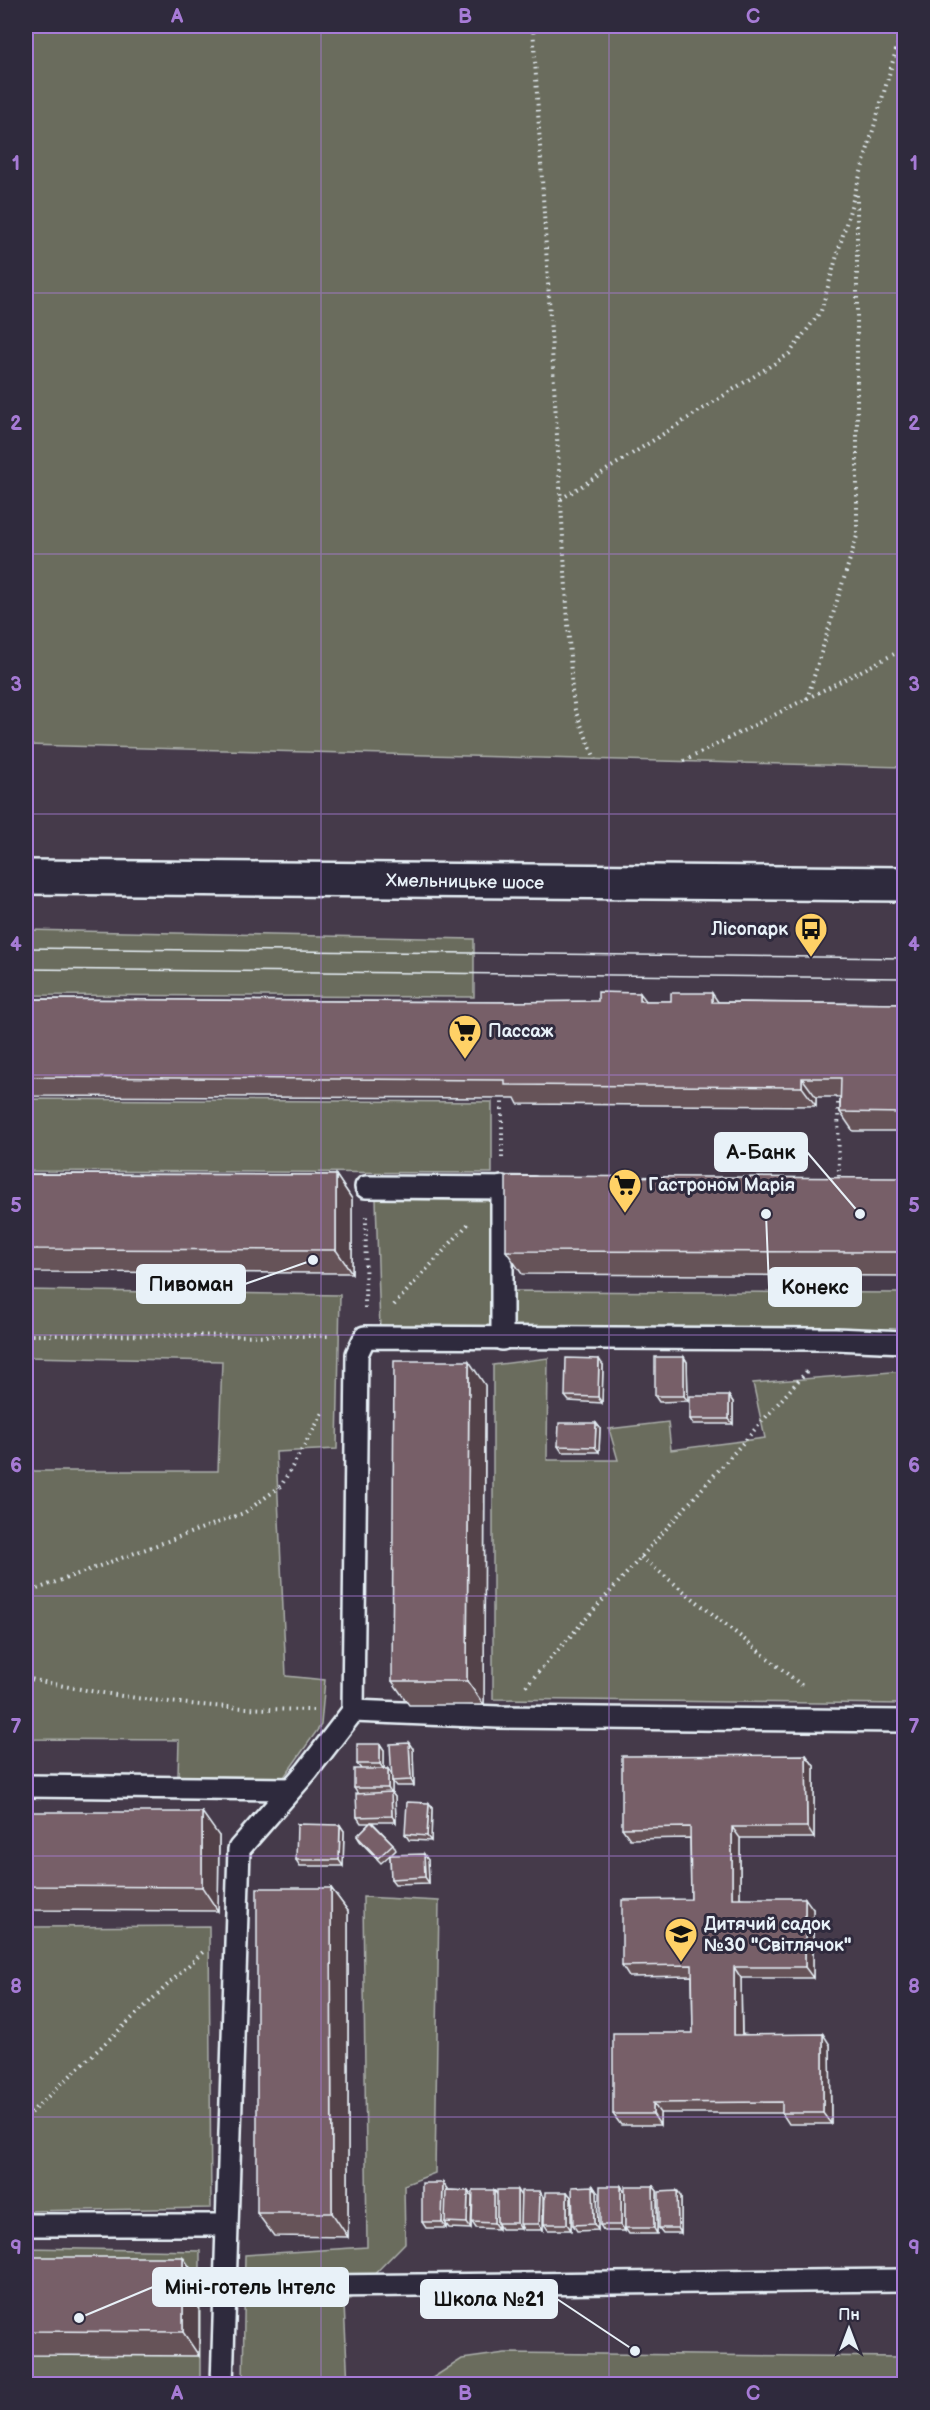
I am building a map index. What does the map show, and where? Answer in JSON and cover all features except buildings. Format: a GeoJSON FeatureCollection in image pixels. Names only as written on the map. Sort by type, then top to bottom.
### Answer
{"type":"FeatureCollection","features":[{"type":"Feature","properties":{"kind":"main road","name":"Хмельницьке шосе"},"geometry":{"type":"LineString","coordinates":[[26,877],[904,884]]}},
{"type":"Feature","properties":{"kind":"lane"},"geometry":{"type":"LineString","coordinates":[[366,1187],[552,1188]]}},
{"type":"Feature","properties":{"kind":"lane"},"geometry":{"type":"LineString","coordinates":[[502,1187],[502,1339]]}},
{"type":"Feature","properties":{"kind":"lane"},"geometry":{"type":"LineString","coordinates":[[222,2385],[239,1849],[307,1771],[353,1711],[357,1354],[365,1337],[835,1339],[904,1342]]}},
{"type":"Feature","properties":{"kind":"lane"},"geometry":{"type":"LineString","coordinates":[[353,1711],[498,1717],[904,1721]]}},
{"type":"Feature","properties":{"kind":"lane"},"geometry":{"type":"LineString","coordinates":[[26,1786],[290,1789]]}},
{"type":"Feature","properties":{"kind":"lane"},"geometry":{"type":"LineString","coordinates":[[26,2225],[226,2225]]}},
{"type":"Feature","properties":{"kind":"lane"},"geometry":{"type":"LineString","coordinates":[[225,2287],[904,2280]]}},
{"type":"Feature","properties":{"kind":"path"},"geometry":{"type":"LineString","coordinates":[[532,26],[572,691],[575,710],[595,759]]}},
{"type":"Feature","properties":{"kind":"path"},"geometry":{"type":"LineString","coordinates":[[561,499],[789,354],[821,310],[903,26]]}},
{"type":"Feature","properties":{"kind":"path"},"geometry":{"type":"LineString","coordinates":[[807,699],[857,536],[857,185]]}},
{"type":"Feature","properties":{"kind":"path"},"geometry":{"type":"LineString","coordinates":[[684,761],[904,649]]}},
{"type":"Feature","properties":{"kind":"path"},"geometry":{"type":"LineString","coordinates":[[838,1097],[839,1190]]}},
{"type":"Feature","properties":{"kind":"path"},"geometry":{"type":"LineString","coordinates":[[26,1335],[365,1337],[502,1187],[502,1098]]}},
{"type":"Feature","properties":{"kind":"path"},"geometry":{"type":"LineString","coordinates":[[365,1337],[366,1187]]}},
{"type":"Feature","properties":{"kind":"path"},"geometry":{"type":"LineString","coordinates":[[498,1717],[835,1339]]}},
{"type":"Feature","properties":{"kind":"path"},"geometry":{"type":"LineString","coordinates":[[26,1593],[244,1513],[281,1486],[329,1401]]}},
{"type":"Feature","properties":{"kind":"path"},"geometry":{"type":"LineString","coordinates":[[641,1557],[846,1720]]}},
{"type":"Feature","properties":{"kind":"path"},"geometry":{"type":"LineString","coordinates":[[26,1678],[98,1694],[226,1709],[353,1711]]}},
{"type":"Feature","properties":{"kind":"path"},"geometry":{"type":"LineString","coordinates":[[26,2117],[237,1920]]}},
{"type":"Feature","properties":{"kind":"green space"},"geometry":{"type":"Polygon","coordinates":[[[26,26],[904,26],[904,767],[26,745],[26,26]]]}},
{"type":"Feature","properties":{"kind":"green space"},"geometry":{"type":"Polygon","coordinates":[[[26,930],[474,939],[474,997],[26,995],[26,930]]]}},
{"type":"Feature","properties":{"kind":"green space"},"geometry":{"type":"Polygon","coordinates":[[[26,1099],[492,1102],[492,1173],[26,1171],[26,1099]]]}},
{"type":"Feature","properties":{"kind":"green space"},"geometry":{"type":"Polygon","coordinates":[[[376,1199],[496,1201],[494,1331],[380,1330],[376,1199]]]}},
{"type":"Feature","properties":{"kind":"green space"},"geometry":{"type":"Polygon","coordinates":[[[26,1290],[340,1295],[337,1449],[276,1452],[286,1676],[325,1680],[321,1725],[284,1777],[178,1776],[179,1740],[26,1739],[26,1471],[218,1471],[222,1361],[26,1357],[26,1290]]]}},
{"type":"Feature","properties":{"kind":"green space"},"geometry":{"type":"Polygon","coordinates":[[[512,1291],[904,1293],[904,1331],[510,1326],[512,1291]]]}},
{"type":"Feature","properties":{"kind":"green space"},"geometry":{"type":"Polygon","coordinates":[[[548,1358],[547,1460],[618,1460],[609,1429],[668,1422],[671,1450],[765,1438],[753,1383],[904,1371],[904,1704],[493,1699],[493,1365],[548,1358]]]}},
{"type":"Feature","properties":{"kind":"green space"},"geometry":{"type":"Polygon","coordinates":[[[363,1897],[439,1901],[435,2173],[404,2185],[405,2243],[344,2305],[348,2384],[243,2384],[245,2255],[367,2247],[363,1897]]]}},
{"type":"Feature","properties":{"kind":"green space"},"geometry":{"type":"Polygon","coordinates":[[[209,1926],[211,2208],[26,2211],[26,1927],[209,1926]]]}},
{"type":"Feature","properties":{"kind":"green space"},"geometry":{"type":"Polygon","coordinates":[[[26,2248],[200,2251],[200,2384],[26,2384],[26,2248]]]}},
{"type":"Feature","properties":{"kind":"green space"},"geometry":{"type":"Polygon","coordinates":[[[505,2353],[904,2357],[904,2384],[423,2384],[462,2359],[505,2353]]]}},
{"type":"Feature","properties":{"kind":"tram line"},"geometry":{"type":"LineString","coordinates":[[26,948],[904,958]]}},
{"type":"Feature","properties":{"kind":"tram line"},"geometry":{"type":"LineString","coordinates":[[26,969],[904,978]]}},
{"type":"Feature","properties":{"kind":"place","name":"Лісопарк"},"geometry":{"type":"Point","coordinates":[811,958]}},
{"type":"Feature","properties":{"kind":"place","name":"Пассаж"},"geometry":{"type":"Point","coordinates":[465,1060]}},
{"type":"Feature","properties":{"kind":"place","name":"Гастроном Марія"},"geometry":{"type":"Point","coordinates":[625,1214]}},
{"type":"Feature","properties":{"kind":"place","name":"Конекс"},"geometry":{"type":"Point","coordinates":[766,1214]}},
{"type":"Feature","properties":{"kind":"place","name":"А-Банк"},"geometry":{"type":"Point","coordinates":[860,1214]}},
{"type":"Feature","properties":{"kind":"place","name":"Пивоман"},"geometry":{"type":"Point","coordinates":[313,1260]}},
{"type":"Feature","properties":{"kind":"place","name":"Дитячий садок №30 \"Світлячок\""},"geometry":{"type":"Point","coordinates":[681,1963]}},
{"type":"Feature","properties":{"kind":"place","name":"Міні-готель Інтелс"},"geometry":{"type":"Point","coordinates":[79,2318]}},
{"type":"Feature","properties":{"kind":"place","name":"Школа №21"},"geometry":{"type":"Point","coordinates":[635,2351]}}]}
